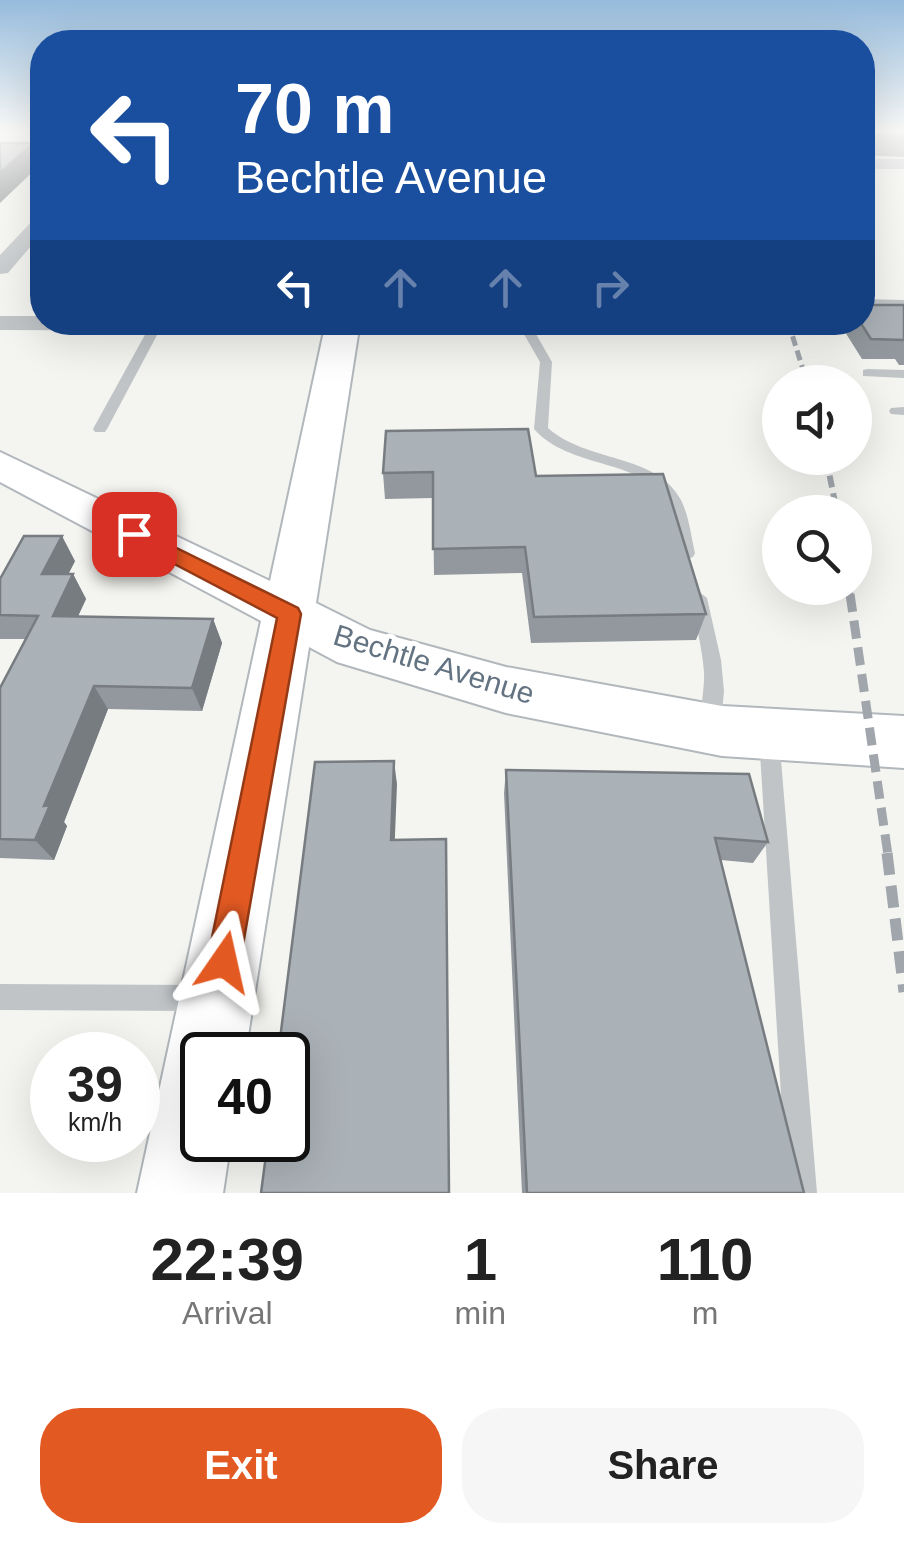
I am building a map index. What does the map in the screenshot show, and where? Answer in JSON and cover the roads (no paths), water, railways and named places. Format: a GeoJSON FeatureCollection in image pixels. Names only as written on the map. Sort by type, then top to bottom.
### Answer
{"type":"FeatureCollection","features":[{"type":"Feature","properties":{"kind":"main road"},"geometry":{"type":"LineString","coordinates":[[212,1027],[341,335]]}},
{"type":"Feature","properties":{"kind":"main road","name":"Bechtle Avenue"},"geometry":{"type":"LineString","coordinates":[[0,465],[356,647],[506,690],[710,729],[904,742]]}},
{"type":"Feature","properties":{"kind":"main road"},"geometry":{"type":"LineString","coordinates":[[180,1193],[186,1162]]}},
{"type":"Feature","properties":{"kind":"street"},"geometry":{"type":"LineString","coordinates":[[0,268],[30,235]]}},
{"type":"Feature","properties":{"kind":"street"},"geometry":{"type":"LineString","coordinates":[[0,323],[30,323]]}},
{"type":"Feature","properties":{"kind":"lane"},"geometry":{"type":"LineString","coordinates":[[875,302],[904,302]]}},
{"type":"Feature","properties":{"kind":"lane"},"geometry":{"type":"LineString","coordinates":[[100,429],[151,335]]}},
{"type":"Feature","properties":{"kind":"lane"},"geometry":{"type":"LineString","coordinates":[[530,335],[546,362],[541,429],[554,445],[658,480],[673,500],[691,571]]}},
{"type":"Feature","properties":{"kind":"lane"},"geometry":{"type":"LineString","coordinates":[[872,373],[904,374]]}},
{"type":"Feature","properties":{"kind":"lane"},"geometry":{"type":"LineString","coordinates":[[696,589],[714,661],[716,695],[710,729]]}},
{"type":"Feature","properties":{"kind":"lane"},"geometry":{"type":"LineString","coordinates":[[769,735],[802,1193]]}},
{"type":"Feature","properties":{"kind":"lane"},"geometry":{"type":"LineString","coordinates":[[0,997],[212,1027]]}},
{"type":"Feature","properties":{"kind":"railway"},"geometry":{"type":"LineString","coordinates":[[792,335],[802,365]]}},
{"type":"Feature","properties":{"kind":"railway"},"geometry":{"type":"LineString","coordinates":[[829,475],[834,495]]}},
{"type":"Feature","properties":{"kind":"railway"},"geometry":{"type":"LineString","coordinates":[[852,605],[888,855]]}},
{"type":"Feature","properties":{"kind":"railway"},"geometry":{"type":"LineString","coordinates":[[887,853],[904,992]]}}]}
